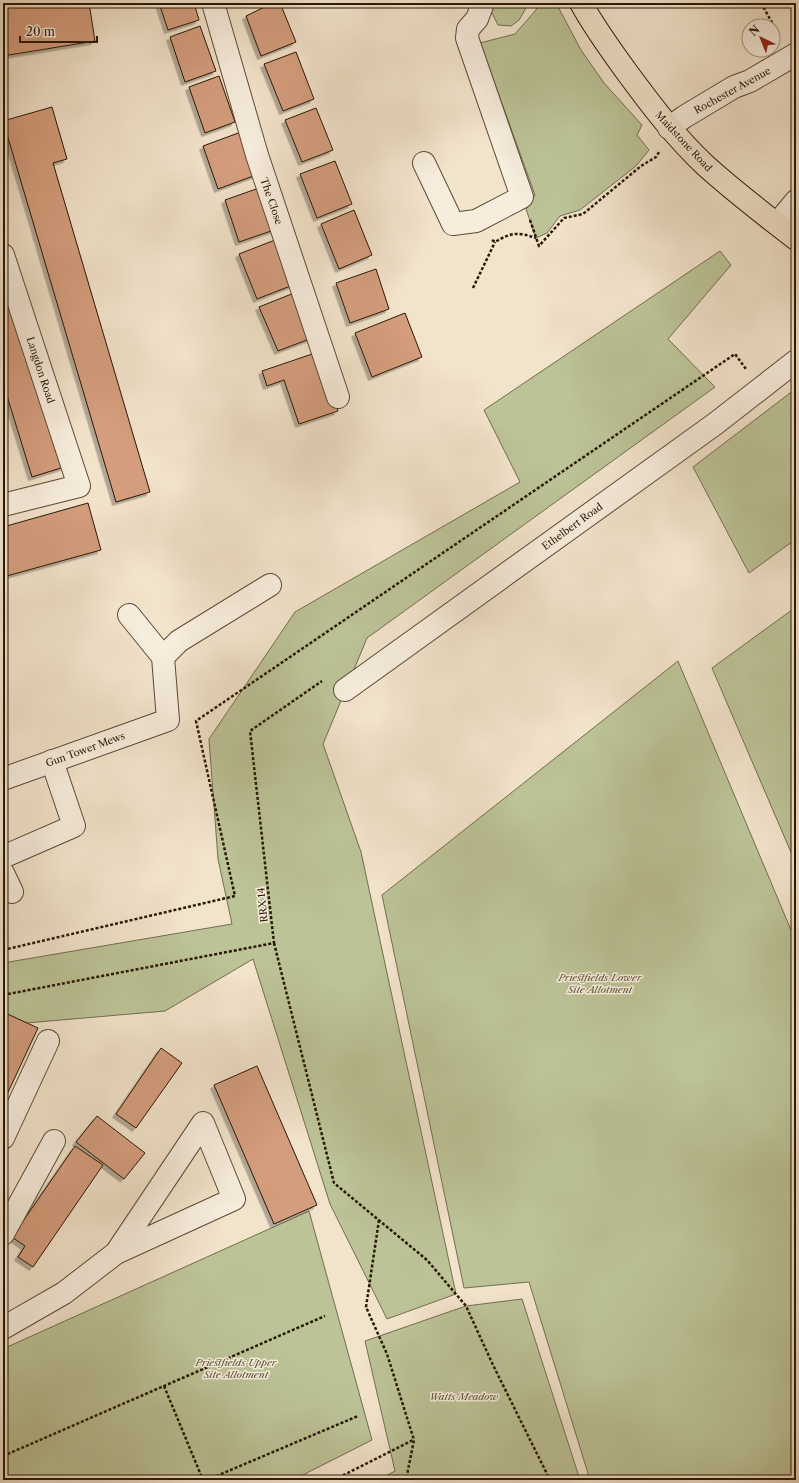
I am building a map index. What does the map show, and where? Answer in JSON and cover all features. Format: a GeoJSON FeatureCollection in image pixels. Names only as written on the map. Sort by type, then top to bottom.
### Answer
{"type":"FeatureCollection","features":[{"type":"Feature","properties":{"kind":"main road","name":"Maidstone Road"},"geometry":{"type":"LineString","coordinates":[[581,3],[594,26],[671,130],[706,166],[796,239]]}},
{"type":"Feature","properties":{"kind":"street","name":"The Close"},"geometry":{"type":"LineString","coordinates":[[213,3],[257,155],[338,397]]}},
{"type":"Feature","properties":{"kind":"street"},"geometry":{"type":"LineString","coordinates":[[424,163],[452,224],[476,221],[522,197],[467,38],[468,29],[477,19],[483,3]]}},
{"type":"Feature","properties":{"kind":"street","name":"Rochester Avenue"},"geometry":{"type":"LineString","coordinates":[[671,130],[684,117],[734,87],[750,81],[794,55]]}},
{"type":"Feature","properties":{"kind":"street"},"geometry":{"type":"LineString","coordinates":[[777,224],[796,201]]}},
{"type":"Feature","properties":{"kind":"street","name":"Langdon Road"},"geometry":{"type":"LineString","coordinates":[[3,255],[79,486],[3,505]]}},
{"type":"Feature","properties":{"kind":"street","name":"Ethelbert Road"},"geometry":{"type":"LineString","coordinates":[[346,690],[715,424],[796,361]]}},
{"type":"Feature","properties":{"kind":"street"},"geometry":{"type":"LineString","coordinates":[[129,615],[163,657],[179,641],[270,585]]}},
{"type":"Feature","properties":{"kind":"street","name":"Gun Tower Mews"},"geometry":{"type":"LineString","coordinates":[[3,779],[168,720],[163,657]]}},
{"type":"Feature","properties":{"kind":"street"},"geometry":{"type":"LineString","coordinates":[[3,857],[74,826],[52,761]]}},
{"type":"Feature","properties":{"kind":"street"},"geometry":{"type":"LineString","coordinates":[[3,1138],[48,1041]]}},
{"type":"Feature","properties":{"kind":"street"},"geometry":{"type":"LineString","coordinates":[[3,1328],[64,1293],[116,1253],[234,1199],[203,1123],[116,1253]]}},
{"type":"Feature","properties":{"kind":"street"},"geometry":{"type":"LineString","coordinates":[[3,1234],[54,1141]]}},
{"type":"Feature","properties":{"kind":"path"},"geometry":{"type":"LineString","coordinates":[[761,3],[794,55]]}},
{"type":"Feature","properties":{"kind":"path"},"geometry":{"type":"LineString","coordinates":[[522,197],[539,246],[564,218],[583,214],[641,166],[656,157],[671,130]]}},
{"type":"Feature","properties":{"kind":"path"},"geometry":{"type":"LineString","coordinates":[[474,288],[495,242]]}},
{"type":"Feature","properties":{"kind":"path","name":"RRX 14"},"geometry":{"type":"LineString","coordinates":[[274,944],[250,731],[326,678]]}},
{"type":"Feature","properties":{"kind":"path"},"geometry":{"type":"LineString","coordinates":[[3,995],[274,944],[334,1183],[427,1260],[466,1306],[493,1365],[550,1480]]}},
{"type":"Feature","properties":{"kind":"path"},"geometry":{"type":"LineString","coordinates":[[379,1220],[366,1307],[387,1354],[414,1440],[406,1480]]}},
{"type":"Feature","properties":{"kind":"path"},"geometry":{"type":"LineString","coordinates":[[3,1456],[324,1316]]}},
{"type":"Feature","properties":{"kind":"path"},"geometry":{"type":"LineString","coordinates":[[164,1386],[203,1480]]}},
{"type":"Feature","properties":{"kind":"path"},"geometry":{"type":"LineString","coordinates":[[207,1480],[358,1416]]}},
{"type":"Feature","properties":{"kind":"path"},"geometry":{"type":"LineString","coordinates":[[334,1480],[414,1440]]}},
{"type":"Feature","properties":{"kind":"green space"},"geometry":{"type":"Polygon","coordinates":[[[487,3],[529,3],[519,20],[511,26],[498,25],[487,3]]]}},
{"type":"Feature","properties":{"kind":"green space"},"geometry":{"type":"Polygon","coordinates":[[[538,3],[556,3],[581,50],[604,83],[642,125],[637,135],[649,150],[636,166],[580,210],[560,216],[547,233],[536,238],[526,209],[535,195],[480,43],[515,34],[536,10],[538,3]]]}},
{"type":"Feature","properties":{"kind":"green space"},"geometry":{"type":"Polygon","coordinates":[[[720,251],[731,265],[668,339],[715,387],[367,638],[323,744],[361,852],[456,1294],[387,1319],[330,1204],[253,959],[165,1011],[3,1025],[3,963],[232,924],[218,859],[209,739],[295,612],[520,482],[484,410],[720,251]]]}},
{"type":"Feature","properties":{"kind":"green space"},"geometry":{"type":"Polygon","coordinates":[[[794,390],[796,407],[796,539],[749,573],[693,467],[794,390]]]}},
{"type":"Feature","properties":{"kind":"green space"},"geometry":{"type":"Polygon","coordinates":[[[796,607],[796,864],[712,668],[796,607]]]}},
{"type":"Feature","properties":{"kind":"green space","name":"Priestfields Lower Site Allotment"},"geometry":{"type":"Polygon","coordinates":[[[678,661],[796,942],[796,1480],[590,1480],[529,1282],[464,1288],[382,895],[678,661]]]}},
{"type":"Feature","properties":{"kind":"green space","name":"Priestfields Upper Site Allotment"},"geometry":{"type":"Polygon","coordinates":[[[309,1211],[372,1440],[293,1480],[3,1480],[3,1352],[5,1348],[309,1211]]]}},
{"type":"Feature","properties":{"kind":"green space","name":"Watts Meadow"},"geometry":{"type":"Polygon","coordinates":[[[522,1299],[580,1480],[378,1480],[395,1471],[365,1341],[466,1306],[522,1299]]]}},
{"type":"Feature","properties":{"kind":"building"},"geometry":{"type":"Polygon","coordinates":[[[3,3],[89,3],[95,41],[3,56],[3,3]]]}},
{"type":"Feature","properties":{"kind":"building"},"geometry":{"type":"Polygon","coordinates":[[[159,3],[194,3],[199,20],[168,30],[159,3]]]}},
{"type":"Feature","properties":{"kind":"building"},"geometry":{"type":"Polygon","coordinates":[[[273,3],[280,3],[296,42],[261,56],[246,16],[273,3]]]}},
{"type":"Feature","properties":{"kind":"building"},"geometry":{"type":"Polygon","coordinates":[[[200,26],[216,71],[185,82],[170,37],[200,26]]]}},
{"type":"Feature","properties":{"kind":"building"},"geometry":{"type":"Polygon","coordinates":[[[296,52],[314,99],[283,111],[264,64],[296,52]]]}},
{"type":"Feature","properties":{"kind":"building"},"geometry":{"type":"Polygon","coordinates":[[[219,76],[235,122],[205,133],[189,87],[219,76]]]}},
{"type":"Feature","properties":{"kind":"building"},"geometry":{"type":"Polygon","coordinates":[[[52,107],[67,159],[53,163],[150,492],[116,502],[3,121],[52,107]]]}},
{"type":"Feature","properties":{"kind":"building"},"geometry":{"type":"Polygon","coordinates":[[[316,108],[333,150],[302,162],[285,120],[316,108]]]}},
{"type":"Feature","properties":{"kind":"building"},"geometry":{"type":"Polygon","coordinates":[[[241,132],[256,175],[218,189],[203,146],[241,132]]]}},
{"type":"Feature","properties":{"kind":"building"},"geometry":{"type":"Polygon","coordinates":[[[335,161],[352,204],[317,218],[300,174],[335,161]]]}},
{"type":"Feature","properties":{"kind":"building"},"geometry":{"type":"Polygon","coordinates":[[[259,188],[274,230],[239,242],[225,200],[259,188]]]}},
{"type":"Feature","properties":{"kind":"building"},"geometry":{"type":"Polygon","coordinates":[[[354,210],[372,255],[339,269],[321,224],[354,210]]]}},
{"type":"Feature","properties":{"kind":"building"},"geometry":{"type":"Polygon","coordinates":[[[275,240],[293,285],[257,299],[239,254],[275,240]]]}},
{"type":"Feature","properties":{"kind":"building"},"geometry":{"type":"Polygon","coordinates":[[[3,269],[64,467],[32,477],[3,383],[3,269]]]}},
{"type":"Feature","properties":{"kind":"building"},"geometry":{"type":"Polygon","coordinates":[[[376,269],[389,309],[350,323],[336,283],[376,269]]]}},
{"type":"Feature","properties":{"kind":"building"},"geometry":{"type":"Polygon","coordinates":[[[294,293],[312,338],[278,351],[259,307],[294,293]]]}},
{"type":"Feature","properties":{"kind":"building"},"geometry":{"type":"Polygon","coordinates":[[[405,313],[422,357],[372,377],[355,333],[405,313]]]}},
{"type":"Feature","properties":{"kind":"building"},"geometry":{"type":"Polygon","coordinates":[[[318,352],[338,411],[299,424],[284,380],[267,386],[262,371],[318,352]]]}},
{"type":"Feature","properties":{"kind":"building"},"geometry":{"type":"Polygon","coordinates":[[[88,503],[101,550],[3,577],[3,527],[88,503]]]}},
{"type":"Feature","properties":{"kind":"building"},"geometry":{"type":"Polygon","coordinates":[[[3,1012],[38,1028],[3,1103],[3,1012]]]}},
{"type":"Feature","properties":{"kind":"building"},"geometry":{"type":"Polygon","coordinates":[[[161,1048],[182,1063],[136,1128],[116,1114],[161,1048]]]}},
{"type":"Feature","properties":{"kind":"building"},"geometry":{"type":"Polygon","coordinates":[[[257,1066],[317,1205],[274,1224],[214,1085],[257,1066]]]}},
{"type":"Feature","properties":{"kind":"building"},"geometry":{"type":"Polygon","coordinates":[[[97,1116],[145,1153],[124,1179],[76,1142],[97,1116]]]}},
{"type":"Feature","properties":{"kind":"building"},"geometry":{"type":"Polygon","coordinates":[[[75,1146],[103,1165],[33,1267],[18,1257],[25,1246],[12,1237],[75,1146]]]}}]}
